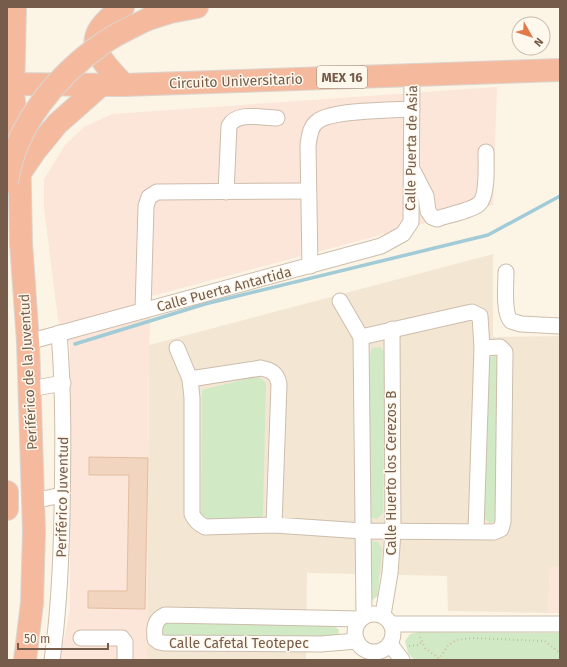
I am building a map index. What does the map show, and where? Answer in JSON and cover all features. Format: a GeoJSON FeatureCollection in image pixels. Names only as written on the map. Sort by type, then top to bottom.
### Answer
{"type":"FeatureCollection","features":[{"type":"Feature","properties":{"kind":"highway","name":"Periférico de la Juventud"},"geometry":{"type":"LineString","coordinates":[[15,7],[10,84],[19,142],[13,172],[21,243],[28,342],[34,531],[32,603],[25,660]]}},
{"type":"Feature","properties":{"kind":"highway"},"geometry":{"type":"LineString","coordinates":[[123,7],[104,23],[98,33],[96,49],[98,57],[124,85]]}},
{"type":"Feature","properties":{"kind":"highway"},"geometry":{"type":"LineString","coordinates":[[13,172],[12,160],[26,126],[52,90],[77,64],[102,44],[148,19],[170,12],[197,7]]}},
{"type":"Feature","properties":{"kind":"highway","name":"Circuito Universitario"},"geometry":{"type":"LineString","coordinates":[[10,84],[124,85],[560,70]]}},
{"type":"Feature","properties":{"kind":"highway"},"geometry":{"type":"LineString","coordinates":[[13,172],[34,151],[57,124],[101,85]]}},
{"type":"Feature","properties":{"kind":"highway"},"geometry":{"type":"LineString","coordinates":[[7,492],[7,509]]}},
{"type":"Feature","properties":{"kind":"street","name":"Calle Puerta de Asia"},"geometry":{"type":"LineString","coordinates":[[411,222],[412,75]]}},
{"type":"Feature","properties":{"kind":"street"},"geometry":{"type":"LineString","coordinates":[[310,266],[307,191],[308,146],[312,127],[317,121],[336,114],[412,109]]}},
{"type":"Feature","properties":{"kind":"street"},"geometry":{"type":"LineString","coordinates":[[226,192],[229,126],[231,122],[235,118],[243,117],[277,118]]}},
{"type":"Feature","properties":{"kind":"street"},"geometry":{"type":"LineString","coordinates":[[411,168],[426,196],[428,212],[432,217],[437,219],[474,207],[482,201],[485,190],[486,152]]}},
{"type":"Feature","properties":{"kind":"street"},"geometry":{"type":"LineString","coordinates":[[143,310],[146,206],[149,197],[157,192],[307,191]]}},
{"type":"Feature","properties":{"kind":"street","name":"Calle Puerta Antartida"},"geometry":{"type":"LineString","coordinates":[[28,342],[390,243],[403,234],[411,222]]}},
{"type":"Feature","properties":{"kind":"street"},"geometry":{"type":"LineString","coordinates":[[506,272],[506,308],[508,319],[521,324],[560,326]]}},
{"type":"Feature","properties":{"kind":"street"},"geometry":{"type":"LineString","coordinates":[[340,301],[362,337],[472,312],[480,316],[482,320],[482,348],[476,531]]}},
{"type":"Feature","properties":{"kind":"street","name":"Calle Huerto los Cerezos B"},"geometry":{"type":"LineString","coordinates":[[387,620],[393,532],[392,329]]}},
{"type":"Feature","properties":{"kind":"street","name":"Periférico Juventud"},"geometry":{"type":"LineString","coordinates":[[52,660],[58,606],[62,495],[63,384],[59,333]]}},
{"type":"Feature","properties":{"kind":"street","name":"Calle Huerto los Cerezos B"},"geometry":{"type":"LineString","coordinates":[[362,337],[363,618]]}},
{"type":"Feature","properties":{"kind":"street"},"geometry":{"type":"LineString","coordinates":[[177,348],[190,379],[192,398],[192,514],[194,518],[205,527],[274,525],[393,532],[497,531],[503,526],[505,352],[500,347],[482,348]]}},
{"type":"Feature","properties":{"kind":"street"},"geometry":{"type":"LineString","coordinates":[[190,379],[261,368],[269,369],[277,375],[279,384],[274,525]]}},
{"type":"Feature","properties":{"kind":"street"},"geometry":{"type":"LineString","coordinates":[[30,389],[63,384]]}},
{"type":"Feature","properties":{"kind":"street"},"geometry":{"type":"LineString","coordinates":[[33,500],[62,495]]}},
{"type":"Feature","properties":{"kind":"street"},"geometry":{"type":"LineString","coordinates":[[402,660],[384,652],[359,650],[356,630],[363,618],[374,613],[387,620],[560,624]]}},
{"type":"Feature","properties":{"kind":"street","name":"Calle Cafetal Teotepec"},"geometry":{"type":"LineString","coordinates":[[359,650],[321,644],[164,643],[155,639],[155,628],[156,622],[165,615],[363,618]]}},
{"type":"Feature","properties":{"kind":"street"},"geometry":{"type":"LineString","coordinates":[[384,652],[394,634],[387,620]]}},
{"type":"Feature","properties":{"kind":"street"},"geometry":{"type":"LineString","coordinates":[[81,638],[122,638],[125,642],[125,660]]}},
{"type":"Feature","properties":{"kind":"path"},"geometry":{"type":"LineString","coordinates":[[418,635],[425,648],[440,660],[448,645],[457,640],[472,638],[545,641],[560,653]]}},
{"type":"Feature","properties":{"kind":"path"},"geometry":{"type":"LineString","coordinates":[[408,646],[419,645],[422,641]]}},
{"type":"Feature","properties":{"kind":"shaded area"},"geometry":{"type":"Polygon","coordinates":[[[497,87],[493,205],[152,296],[149,345],[147,660],[60,660],[70,609],[70,345],[58,320],[44,208],[44,179],[65,145],[84,127],[112,114],[497,87]]]}},
{"type":"Feature","properties":{"kind":"shaded area"},"geometry":{"type":"Polygon","coordinates":[[[493,254],[493,337],[560,336],[560,567],[550,567],[548,613],[448,611],[447,576],[307,573],[306,660],[147,660],[149,345],[493,254]]]}},
{"type":"Feature","properties":{"kind":"shaded area"},"geometry":{"type":"Polygon","coordinates":[[[550,567],[560,567],[560,613],[548,613],[550,567]]]}},
{"type":"Feature","properties":{"kind":"green space"},"geometry":{"type":"Polygon","coordinates":[[[380,347],[385,353],[383,513],[377,519],[368,517],[370,355],[372,348],[380,347]]]}},
{"type":"Feature","properties":{"kind":"green space"},"geometry":{"type":"Polygon","coordinates":[[[495,356],[501,363],[498,520],[490,523],[483,517],[487,359],[495,356]]]}},
{"type":"Feature","properties":{"kind":"green space"},"geometry":{"type":"Polygon","coordinates":[[[258,376],[266,383],[263,515],[258,521],[206,520],[201,515],[202,390],[258,376]]]}},
{"type":"Feature","properties":{"kind":"green space"},"geometry":{"type":"Polygon","coordinates":[[[372,541],[378,542],[382,548],[378,596],[372,600],[368,598],[367,547],[372,541]]]}},
{"type":"Feature","properties":{"kind":"green space"},"geometry":{"type":"Polygon","coordinates":[[[164,620],[332,624],[339,630],[338,636],[333,639],[162,637],[158,623],[164,620]]]}},
{"type":"Feature","properties":{"kind":"green space"},"geometry":{"type":"Polygon","coordinates":[[[419,632],[560,633],[560,660],[414,660],[408,653],[405,641],[410,634],[419,632]]]}},
{"type":"Feature","properties":{"kind":"building"},"geometry":{"type":"Polygon","coordinates":[[[89,457],[148,458],[145,609],[88,608],[88,591],[127,591],[129,475],[89,475],[89,457]]]}},
{"type":"Feature","properties":{"kind":"waterway"},"geometry":{"type":"LineString","coordinates":[[75,344],[205,304],[488,235],[560,196]]}}]}
